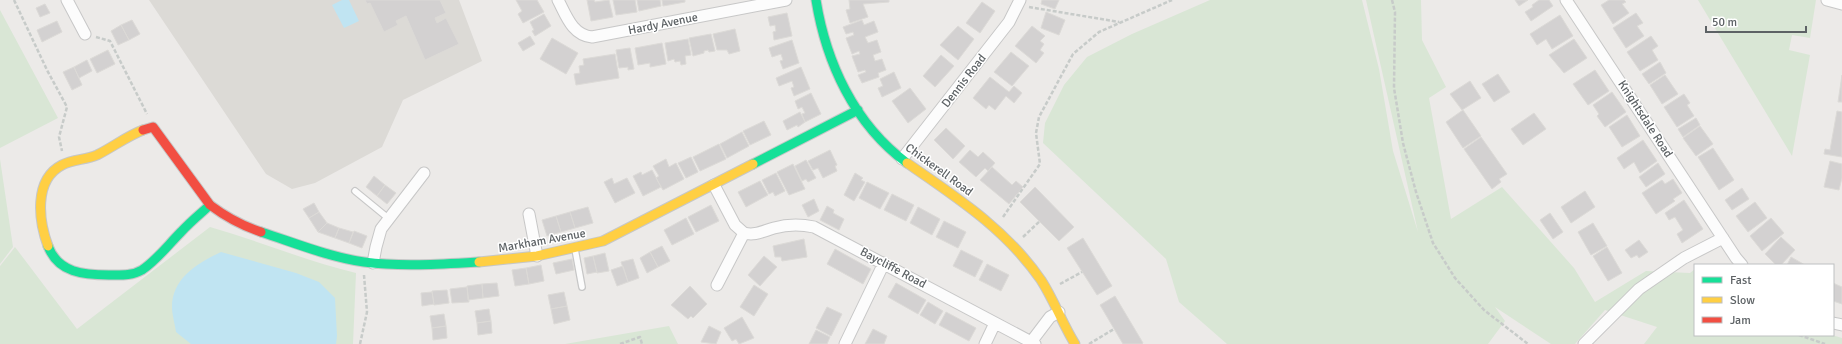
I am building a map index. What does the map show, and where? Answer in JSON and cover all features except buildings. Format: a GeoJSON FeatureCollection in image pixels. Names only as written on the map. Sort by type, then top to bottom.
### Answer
{"type":"FeatureCollection","features":[{"type":"Feature","properties":{"kind":"street"},"geometry":{"type":"LineString","coordinates":[[67,0],[85,34]]}},
{"type":"Feature","properties":{"kind":"street","name":"Hardy Avenue"},"geometry":{"type":"LineString","coordinates":[[558,0],[575,30],[583,36],[592,37],[786,0]]}},
{"type":"Feature","properties":{"kind":"street","name":"Chickerell Road"},"geometry":{"type":"LineString","coordinates":[[816,0],[821,30],[832,64],[839,80],[858,110],[886,144],[902,159],[965,203],[995,228],[1013,246],[1031,267],[1048,291],[1075,344]]}},
{"type":"Feature","properties":{"kind":"street","name":"Knightsdale Road"},"geometry":{"type":"LineString","coordinates":[[1566,0],[1741,264]]}},
{"type":"Feature","properties":{"kind":"street"},"geometry":{"type":"LineString","coordinates":[[1826,0],[1842,4]]}},
{"type":"Feature","properties":{"kind":"street","name":"Dennis Road"},"geometry":{"type":"LineString","coordinates":[[902,159],[1009,22],[1020,2]]}},
{"type":"Feature","properties":{"kind":"street","name":"Markham Avenue"},"geometry":{"type":"LineString","coordinates":[[153,127],[169,150],[186,170],[210,205],[222,214],[249,228],[334,256],[368,262],[401,265],[490,262],[537,256],[603,242],[858,110]]}},
{"type":"Feature","properties":{"kind":"street"},"geometry":{"type":"LineString","coordinates":[[153,127],[133,133],[120,143],[94,157],[64,163],[48,178],[42,192],[41,211],[47,244],[58,265],[77,273],[102,276],[129,274],[141,271],[162,252],[186,225],[210,205]]}},
{"type":"Feature","properties":{"kind":"street"},"geometry":{"type":"LineString","coordinates":[[368,262],[376,247],[381,229],[424,173]]}},
{"type":"Feature","properties":{"kind":"street"},"geometry":{"type":"LineString","coordinates":[[714,185],[735,225],[744,233],[717,285]]}},
{"type":"Feature","properties":{"kind":"street"},"geometry":{"type":"LineString","coordinates":[[529,214],[537,256]]}},
{"type":"Feature","properties":{"kind":"street","name":"Baycliffe Road"},"geometry":{"type":"LineString","coordinates":[[744,233],[753,235],[781,226],[805,225],[826,232],[1033,343]]}},
{"type":"Feature","properties":{"kind":"street"},"geometry":{"type":"LineString","coordinates":[[1584,344],[1639,289],[1684,258],[1723,238]]}},
{"type":"Feature","properties":{"kind":"street"},"geometry":{"type":"LineString","coordinates":[[845,344],[884,263]]}},
{"type":"Feature","properties":{"kind":"street"},"geometry":{"type":"LineString","coordinates":[[1033,343],[1050,317],[1058,312]]}},
{"type":"Feature","properties":{"kind":"street"},"geometry":{"type":"LineString","coordinates":[[986,344],[996,323]]}},
{"type":"Feature","properties":{"kind":"lane"},"geometry":{"type":"LineString","coordinates":[[355,191],[388,218]]}},
{"type":"Feature","properties":{"kind":"lane"},"geometry":{"type":"LineString","coordinates":[[575,248],[582,287]]}},
{"type":"Feature","properties":{"kind":"path"},"geometry":{"type":"LineString","coordinates":[[14,0],[47,70],[67,107],[59,137],[64,163]]}},
{"type":"Feature","properties":{"kind":"path"},"geometry":{"type":"LineString","coordinates":[[995,228],[1040,164],[1036,133],[1039,117],[1073,54],[1098,32],[1172,0]]}},
{"type":"Feature","properties":{"kind":"path"},"geometry":{"type":"LineString","coordinates":[[1392,0],[1395,12],[1394,88],[1403,143],[1416,192],[1433,243],[1455,278],[1484,310],[1528,344]]}},
{"type":"Feature","properties":{"kind":"path"},"geometry":{"type":"LineString","coordinates":[[1020,2],[1120,22]]}},
{"type":"Feature","properties":{"kind":"path"},"geometry":{"type":"LineString","coordinates":[[85,34],[110,41],[153,127]]}},
{"type":"Feature","properties":{"kind":"path"},"geometry":{"type":"LineString","coordinates":[[1013,246],[1040,221]]}},
{"type":"Feature","properties":{"kind":"path"},"geometry":{"type":"LineString","coordinates":[[360,344],[367,312],[368,262]]}},
{"type":"Feature","properties":{"kind":"path"},"geometry":{"type":"LineString","coordinates":[[1048,291],[1082,272]]}},
{"type":"Feature","properties":{"kind":"path"},"geometry":{"type":"LineString","coordinates":[[1089,344],[1114,329]]}},
{"type":"Feature","properties":{"kind":"path"},"geometry":{"type":"LineString","coordinates":[[620,344],[640,336],[642,344]]}},
{"type":"Feature","properties":{"kind":"path"},"geometry":{"type":"LineString","coordinates":[[1802,336],[1826,344]]}},
{"type":"Feature","properties":{"kind":"shaded area"},"geometry":{"type":"Polygon","coordinates":[[[149,0],[459,0],[482,61],[403,100],[382,147],[315,183],[292,189],[266,174],[149,0]]]}},
{"type":"Feature","properties":{"kind":"green space"},"geometry":{"type":"Polygon","coordinates":[[[1210,0],[1362,0],[1379,69],[1393,151],[1418,232],[1366,0],[1421,0],[1422,40],[1446,87],[1429,98],[1451,219],[1502,187],[1574,268],[1595,302],[1646,271],[1690,273],[1694,270],[1694,336],[1834,336],[1842,338],[1842,344],[1644,344],[1657,327],[1605,310],[1575,344],[1551,344],[1495,307],[1505,321],[1488,344],[1227,344],[1179,302],[1166,259],[1043,143],[1045,123],[1064,85],[1087,57],[1132,34],[1210,0]]]}},
{"type":"Feature","properties":{"kind":"green space"},"geometry":{"type":"Polygon","coordinates":[[[1698,0],[1816,0],[1810,38],[1792,35],[1789,50],[1810,55],[1792,156],[1698,0]]]}},
{"type":"Feature","properties":{"kind":"green space"},"geometry":{"type":"Polygon","coordinates":[[[0,10],[58,118],[0,148],[0,10]]]}},
{"type":"Feature","properties":{"kind":"green space"},"geometry":{"type":"Polygon","coordinates":[[[0,159],[13,247],[0,264],[0,159]]]}},
{"type":"Feature","properties":{"kind":"green space"},"geometry":{"type":"Polygon","coordinates":[[[210,227],[319,263],[356,273],[353,344],[0,344],[0,266],[15,247],[77,329],[210,227]]]}},
{"type":"Feature","properties":{"kind":"green space"},"geometry":{"type":"Polygon","coordinates":[[[669,326],[678,344],[565,344],[669,326]]]}},
{"type":"Feature","properties":{"kind":"water"},"geometry":{"type":"Polygon","coordinates":[[[342,0],[349,0],[359,21],[344,28],[332,5],[342,0]]]}},
{"type":"Feature","properties":{"kind":"water"},"geometry":{"type":"Polygon","coordinates":[[[221,252],[296,273],[319,282],[335,298],[336,344],[191,344],[176,332],[172,307],[176,288],[181,280],[195,267],[221,252]]]}},
{"type":"Feature","properties":{"kind":"traffic: fast"},"geometry":{"type":"LineString","coordinates":[[816,0],[827,46],[835,69],[845,90],[872,130],[888,147],[907,163]]}},
{"type":"Feature","properties":{"kind":"traffic: fast"},"geometry":{"type":"LineString","coordinates":[[753,164],[858,110]]}},
{"type":"Feature","properties":{"kind":"traffic: fast"},"geometry":{"type":"LineString","coordinates":[[48,246],[52,255],[58,262],[73,271],[100,275],[122,275],[134,273],[142,270],[153,262],[188,225],[210,205]]}},
{"type":"Feature","properties":{"kind":"traffic: fast"},"geometry":{"type":"LineString","coordinates":[[261,232],[325,253],[351,260],[378,264],[407,265],[479,262]]}},
{"type":"Feature","properties":{"kind":"traffic: slow"},"geometry":{"type":"LineString","coordinates":[[48,246],[42,225],[41,202],[42,191],[46,181],[53,172],[66,163],[97,155],[131,135],[143,130]]}},
{"type":"Feature","properties":{"kind":"traffic: slow"},"geometry":{"type":"LineString","coordinates":[[907,163],[944,188],[979,215],[1012,245],[1041,280],[1075,344]]}},
{"type":"Feature","properties":{"kind":"traffic: slow"},"geometry":{"type":"LineString","coordinates":[[479,262],[537,256],[603,241],[753,164]]}},
{"type":"Feature","properties":{"kind":"traffic: jam"},"geometry":{"type":"LineString","coordinates":[[143,130],[153,127],[210,205],[235,221],[261,232]]}}]}
